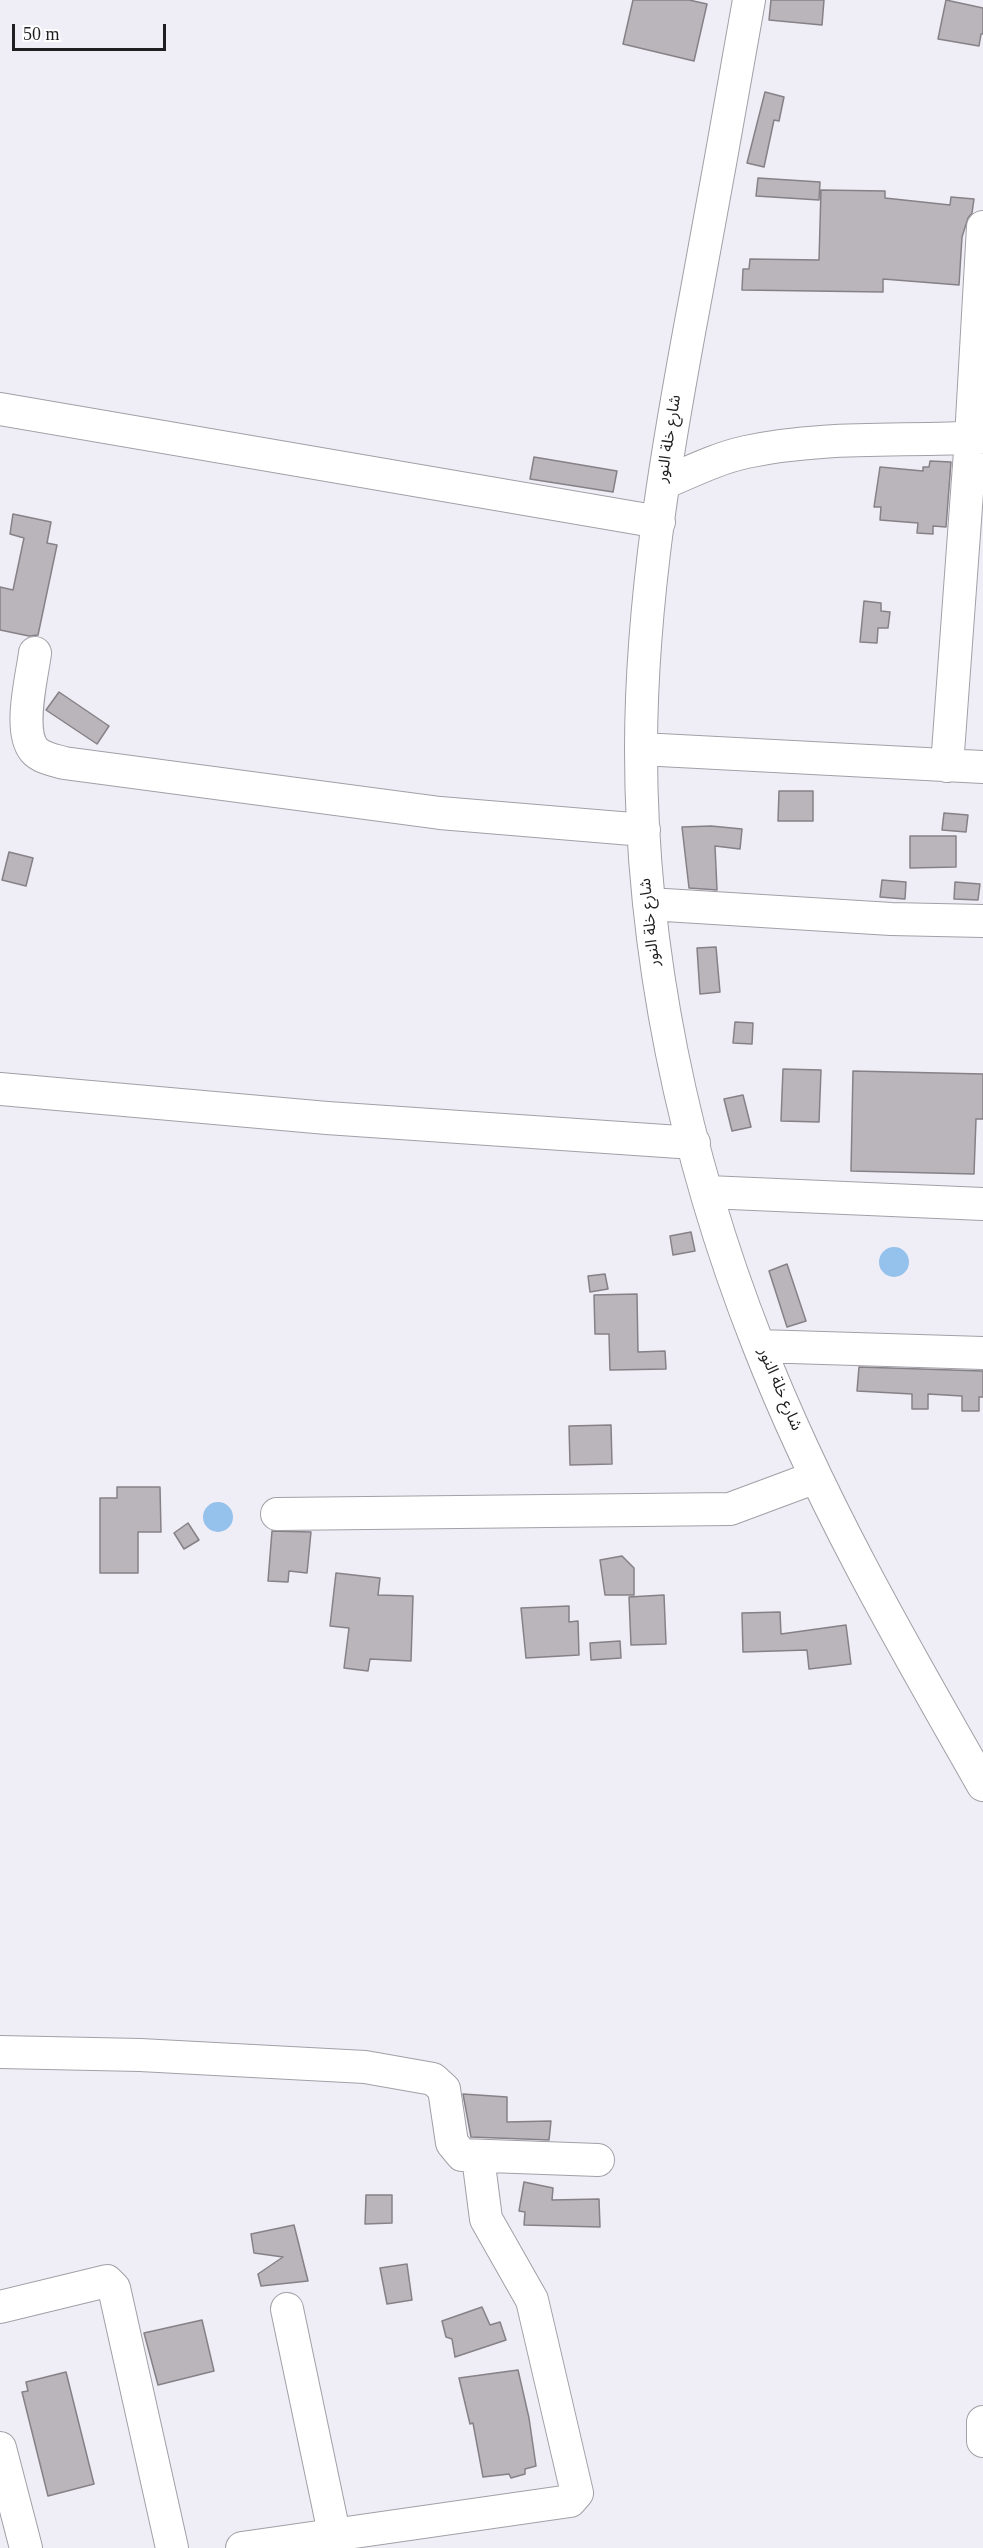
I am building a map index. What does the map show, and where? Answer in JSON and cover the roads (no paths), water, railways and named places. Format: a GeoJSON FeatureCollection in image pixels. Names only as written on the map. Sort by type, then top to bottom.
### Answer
{"type":"FeatureCollection","features":[{"type":"Feature","properties":{"kind":"street","name":"شارع خلة النور"},"geometry":{"type":"LineString","coordinates":[[749,0],[681,373],[659,522],[644,671],[641,749],[644,830],[649,904],[658,982],[694,1143],[741,1300],[759,1346],[816,1477],[878,1599],[982,1783]]}},
{"type":"Feature","properties":{"kind":"street"},"geometry":{"type":"LineString","coordinates":[[947,766],[977,437],[983,227]]}},
{"type":"Feature","properties":{"kind":"street"},"geometry":{"type":"LineString","coordinates":[[0,409],[659,522]]}},
{"type":"Feature","properties":{"kind":"street"},"geometry":{"type":"LineString","coordinates":[[664,483],[743,453],[765,449],[846,440],[977,437]]}},
{"type":"Feature","properties":{"kind":"street"},"geometry":{"type":"LineString","coordinates":[[35,653],[27,703],[27,733],[33,749],[54,760],[440,813],[644,830]]}},
{"type":"Feature","properties":{"kind":"street"},"geometry":{"type":"LineString","coordinates":[[641,749],[983,768]]}},
{"type":"Feature","properties":{"kind":"street"},"geometry":{"type":"LineString","coordinates":[[649,904],[891,919],[983,921]]}},
{"type":"Feature","properties":{"kind":"street"},"geometry":{"type":"LineString","coordinates":[[0,1089],[327,1118],[694,1143]]}},
{"type":"Feature","properties":{"kind":"street"},"geometry":{"type":"LineString","coordinates":[[708,1192],[983,1204]]}},
{"type":"Feature","properties":{"kind":"street"},"geometry":{"type":"LineString","coordinates":[[759,1346],[983,1353]]}},
{"type":"Feature","properties":{"kind":"street"},"geometry":{"type":"LineString","coordinates":[[278,1514],[730,1509],[816,1477]]}},
{"type":"Feature","properties":{"kind":"street"},"geometry":{"type":"LineString","coordinates":[[0,2052],[140,2055],[353,2067],[433,2079],[444,2090],[452,2144],[462,2155],[598,2160]]}},
{"type":"Feature","properties":{"kind":"street"},"geometry":{"type":"LineString","coordinates":[[242,2548],[570,2501],[577,2493],[539,2321],[532,2300],[486,2219],[478,2157]]}},
{"type":"Feature","properties":{"kind":"street"},"geometry":{"type":"LineString","coordinates":[[0,2307],[107,2281],[114,2288],[172,2548]]}},
{"type":"Feature","properties":{"kind":"street"},"geometry":{"type":"LineString","coordinates":[[286,2309],[334,2534]]}},
{"type":"Feature","properties":{"kind":"street"},"geometry":{"type":"LineString","coordinates":[[983,2422],[983,2441]]}},
{"type":"Feature","properties":{"kind":"street"},"geometry":{"type":"LineString","coordinates":[[0,2448],[26,2548]]}},
{"type":"Feature","properties":{"kind":"water"},"geometry":{"type":"Polygon","coordinates":[[[894,1247],[905,1251],[909,1262],[905,1273],[894,1277],[883,1273],[879,1262],[883,1251],[894,1247]]]}},
{"type":"Feature","properties":{"kind":"water"},"geometry":{"type":"Polygon","coordinates":[[[218,1502],[229,1506],[233,1517],[229,1528],[218,1532],[207,1528],[203,1517],[207,1506],[218,1502]]]}}]}
